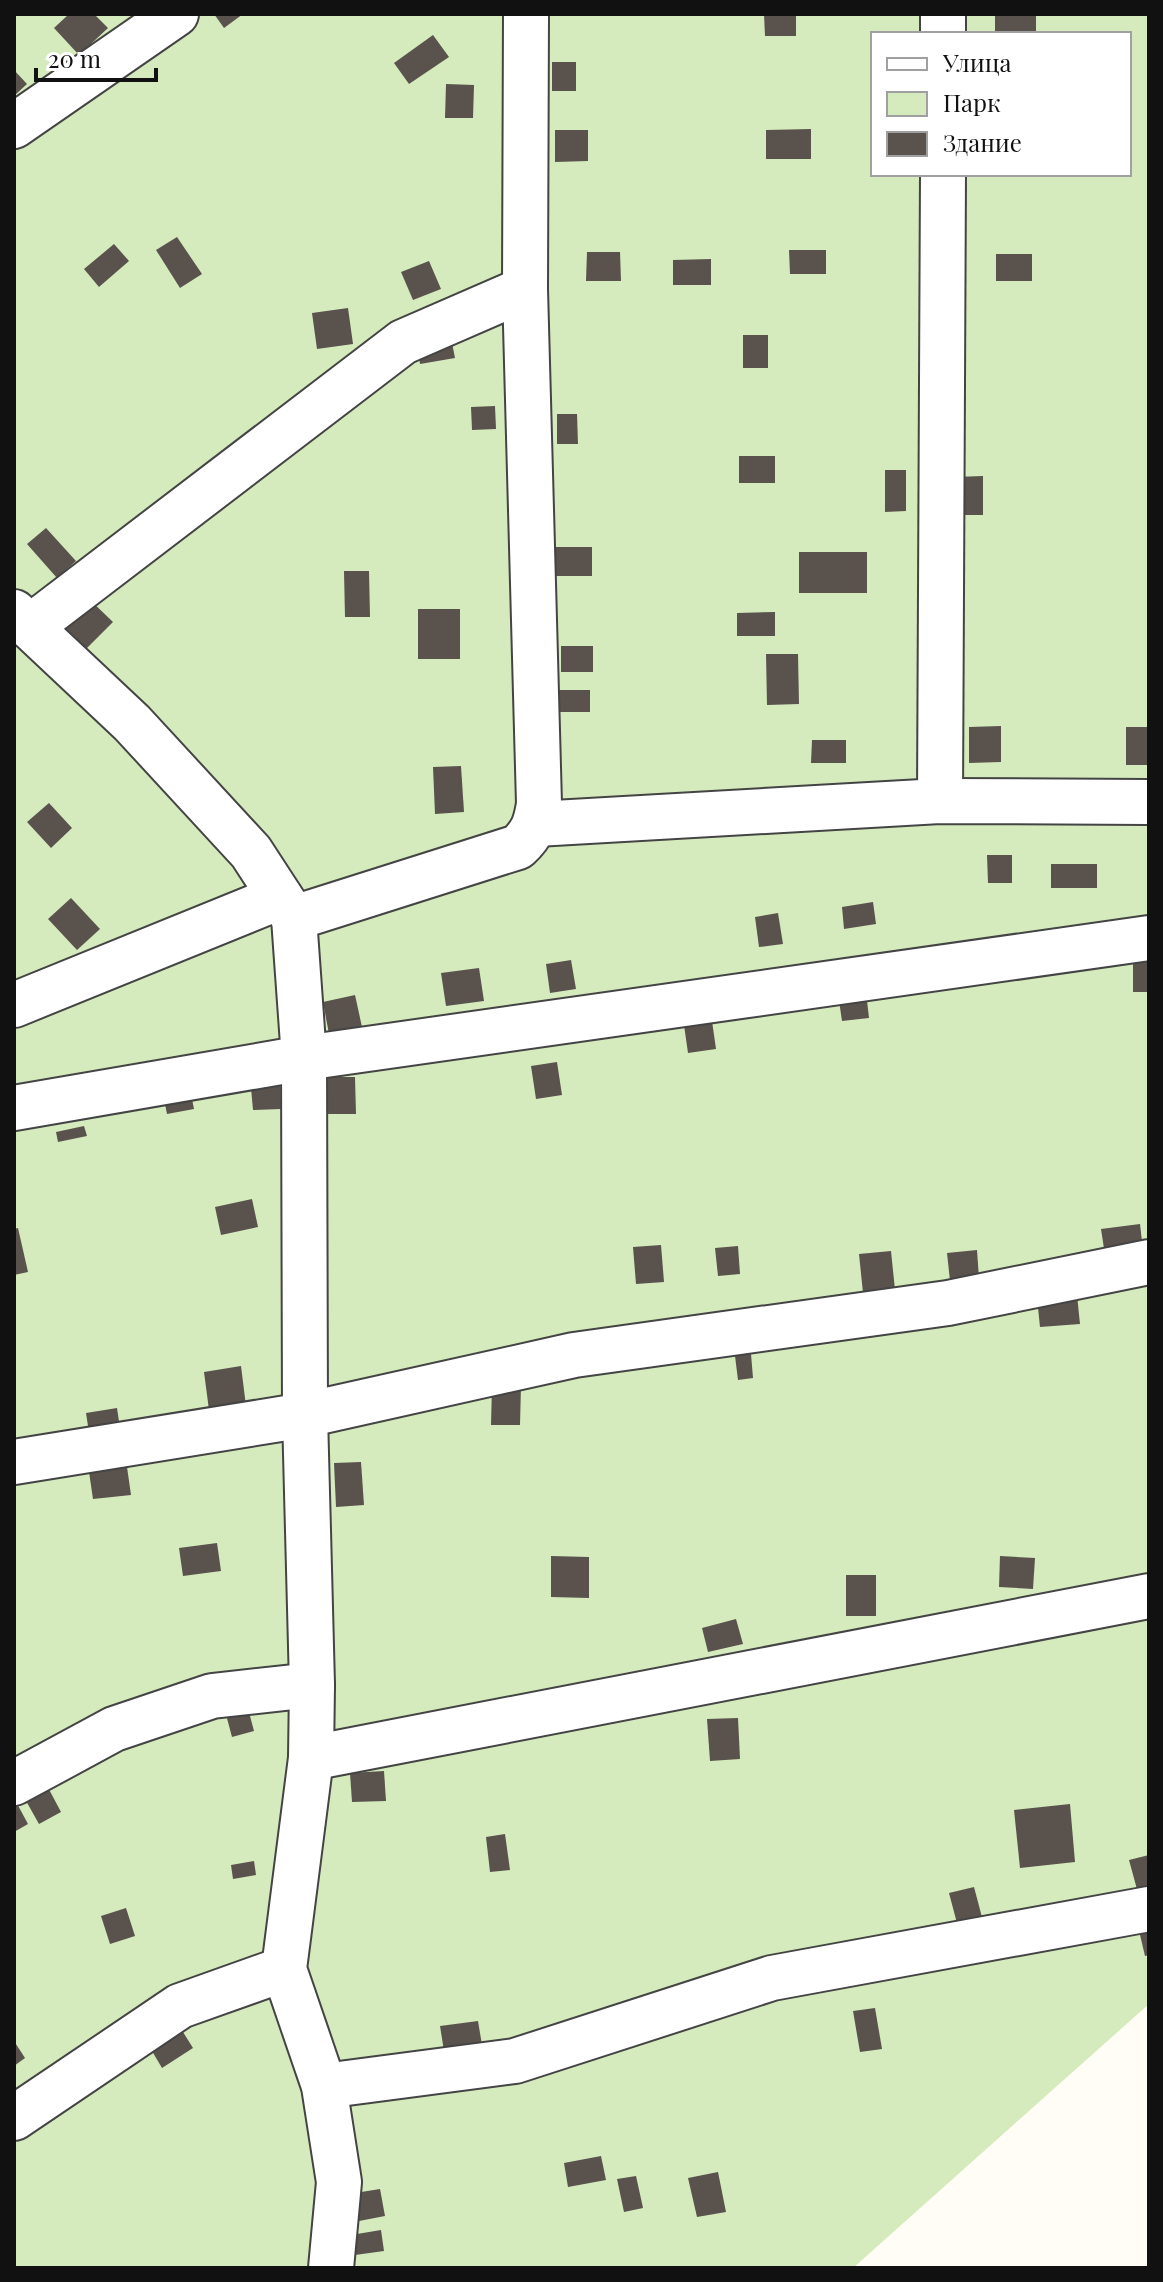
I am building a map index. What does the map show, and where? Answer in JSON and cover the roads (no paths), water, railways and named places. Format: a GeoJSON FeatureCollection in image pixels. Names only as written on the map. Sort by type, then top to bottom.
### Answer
{"type":"FeatureCollection","features":[{"type":"Feature","properties":{"kind":"street"},"geometry":{"type":"LineString","coordinates":[[14,126],[176,14]]}},
{"type":"Feature","properties":{"kind":"street"},"geometry":{"type":"LineString","coordinates":[[14,1005],[287,908],[518,847],[529,837],[536,824],[539,804],[525,289],[526,14]]}},
{"type":"Feature","properties":{"kind":"street"},"geometry":{"type":"LineString","coordinates":[[940,801],[943,176]]}},
{"type":"Feature","properties":{"kind":"street"},"geometry":{"type":"LineString","coordinates":[[331,2268],[339,2182],[324,2086],[284,1969],[311,1758],[312,1685],[305,1415],[304,1058],[287,908],[251,852],[143,734],[22,619],[403,342],[525,289]]}},
{"type":"Feature","properties":{"kind":"street"},"geometry":{"type":"LineString","coordinates":[[536,824],[940,801],[1149,802]]}},
{"type":"Feature","properties":{"kind":"street"},"geometry":{"type":"LineString","coordinates":[[14,1108],[304,1058],[1149,938]]}},
{"type":"Feature","properties":{"kind":"street"},"geometry":{"type":"LineString","coordinates":[[14,1462],[305,1415],[574,1355],[948,1303],[1149,1262]]}},
{"type":"Feature","properties":{"kind":"street"},"geometry":{"type":"LineString","coordinates":[[311,1758],[1149,1596]]}},
{"type":"Feature","properties":{"kind":"street"},"geometry":{"type":"LineString","coordinates":[[14,1783],[114,1729],[212,1696],[312,1685]]}},
{"type":"Feature","properties":{"kind":"street"},"geometry":{"type":"LineString","coordinates":[[324,2086],[515,2061],[772,1978],[1149,1909]]}},
{"type":"Feature","properties":{"kind":"street"},"geometry":{"type":"LineString","coordinates":[[14,2118],[180,2006],[284,1969]]}}]}
